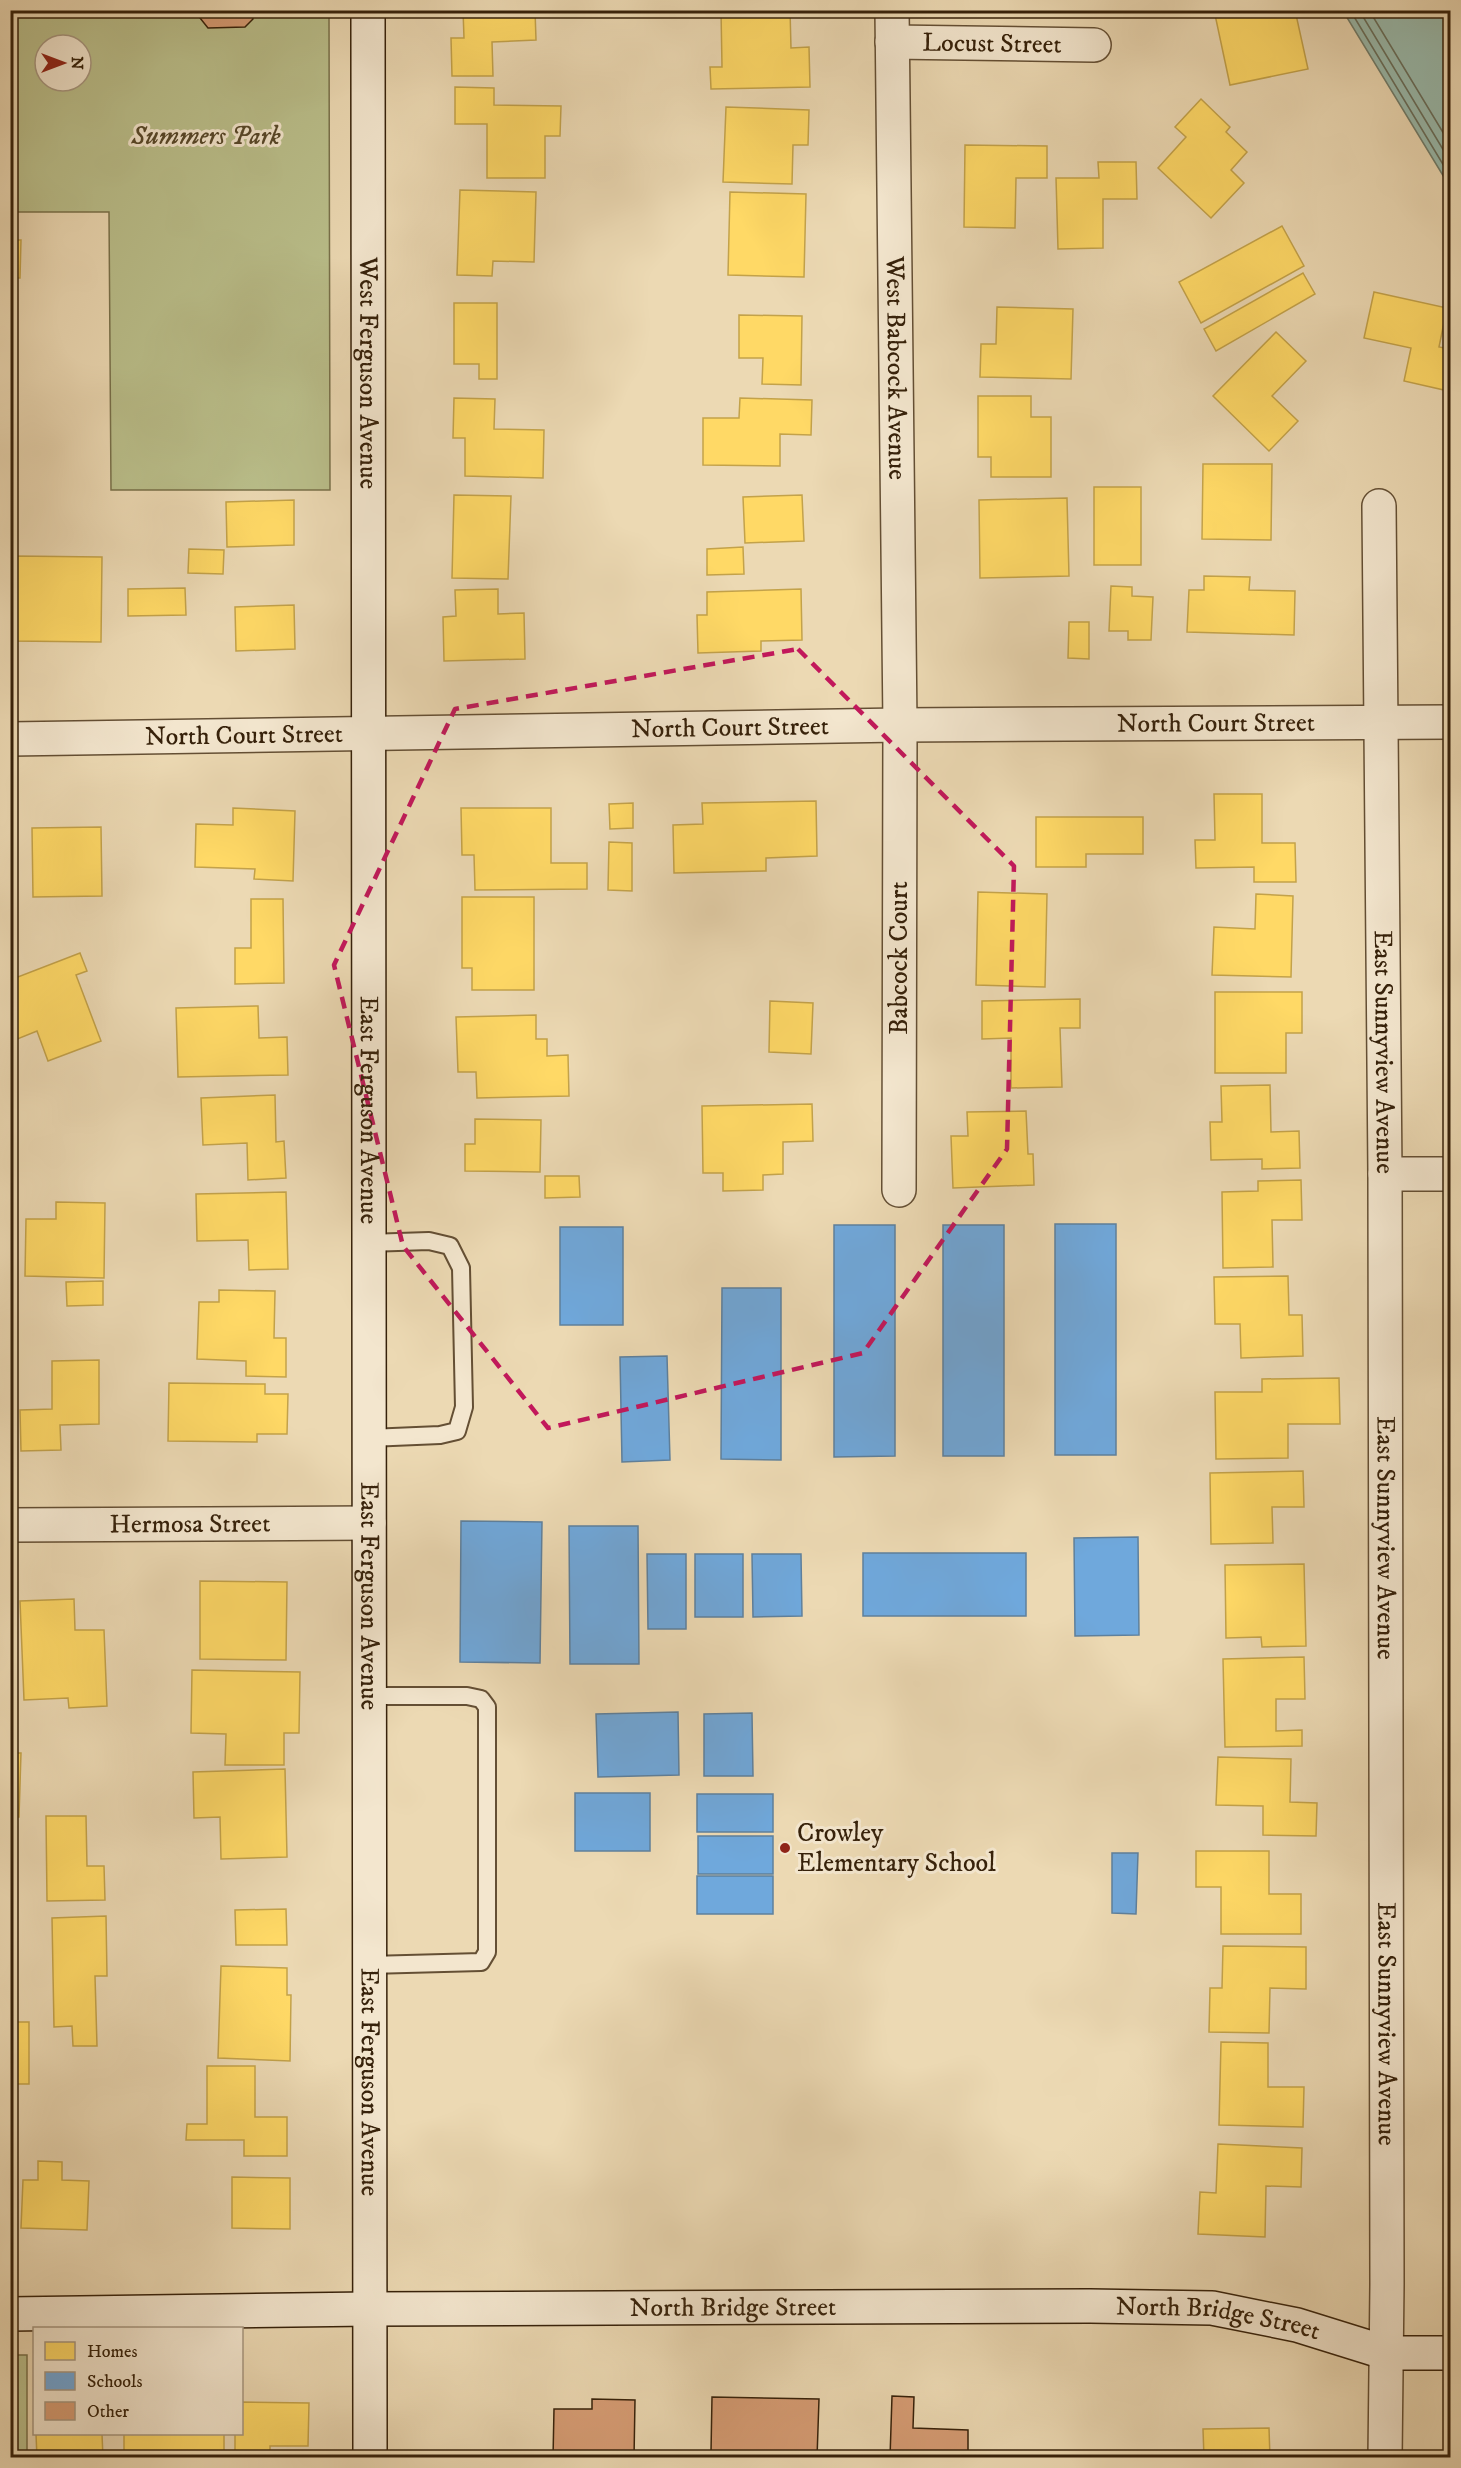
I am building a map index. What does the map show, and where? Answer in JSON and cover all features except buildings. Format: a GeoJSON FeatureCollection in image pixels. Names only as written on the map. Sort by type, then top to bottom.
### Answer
{"type":"FeatureCollection","features":[{"type":"Feature","properties":{"kind":"street","name":"West Ferguson Avenue"},"geometry":{"type":"LineString","coordinates":[[368,10],[369,735]]}},
{"type":"Feature","properties":{"kind":"street","name":"Locust Street"},"geometry":{"type":"LineString","coordinates":[[892,26],[1094,45]]}},
{"type":"Feature","properties":{"kind":"street","name":"West Babcock Avenue"},"geometry":{"type":"LineString","coordinates":[[892,26],[900,725]]}},
{"type":"Feature","properties":{"kind":"street","name":"East Sunnyview Avenue"},"geometry":{"type":"LineString","coordinates":[[1380,506],[1385,1174],[1387,2353],[1385,2457]]}},
{"type":"Feature","properties":{"kind":"street","name":"North Court Street"},"geometry":{"type":"LineString","coordinates":[[10,739],[900,725],[1450,722]]}},
{"type":"Feature","properties":{"kind":"street","name":"Babcock Court"},"geometry":{"type":"LineString","coordinates":[[899,1190],[900,725]]}},
{"type":"Feature","properties":{"kind":"street","name":"East Ferguson Avenue"},"geometry":{"type":"LineString","coordinates":[[369,735],[367,1243],[370,2457]]}},
{"type":"Feature","properties":{"kind":"street"},"geometry":{"type":"LineString","coordinates":[[1385,1174],[1450,1174]]}},
{"type":"Feature","properties":{"kind":"street","name":"Hermosa Street"},"geometry":{"type":"LineString","coordinates":[[10,1525],[369,1524]]}},
{"type":"Feature","properties":{"kind":"street","name":"North Bridge Street"},"geometry":{"type":"LineString","coordinates":[[10,2314],[369,2309],[1212,2307],[1297,2325],[1387,2353],[1450,2353]]}},
{"type":"Feature","properties":{"kind":"lane"},"geometry":{"type":"LineString","coordinates":[[367,1243],[429,1242],[450,1246],[461,1268],[464,1407],[457,1431],[440,1435],[369,1438]]}},
{"type":"Feature","properties":{"kind":"lane"},"geometry":{"type":"LineString","coordinates":[[369,1696],[467,1696],[481,1699],[487,1707],[487,1952],[481,1962],[468,1964],[369,1965]]}},
{"type":"Feature","properties":{"kind":"highlighted area"},"geometry":{"type":"Polygon","coordinates":[[[798,649],[1014,866],[1007,1149],[863,1353],[548,1428],[403,1246],[334,965],[455,709],[798,649]]]}},
{"type":"Feature","properties":{"kind":"green space","name":"Summers Park"},"geometry":{"type":"Polygon","coordinates":[[[11,11],[329,11],[330,490],[111,490],[109,212],[11,212],[11,11]]]}},
{"type":"Feature","properties":{"kind":"green space"},"geometry":{"type":"Polygon","coordinates":[[[11,2355],[27,2355],[27,2457],[11,2457],[11,2355]]]}},
{"type":"Feature","properties":{"kind":"water"},"geometry":{"type":"Polygon","coordinates":[[[1343,11],[1450,11],[1450,187],[1343,11]]]}},
{"type":"Feature","properties":{"kind":"place","name":"Crowley Elementary School"},"geometry":{"type":"Point","coordinates":[785,1848]}}]}
